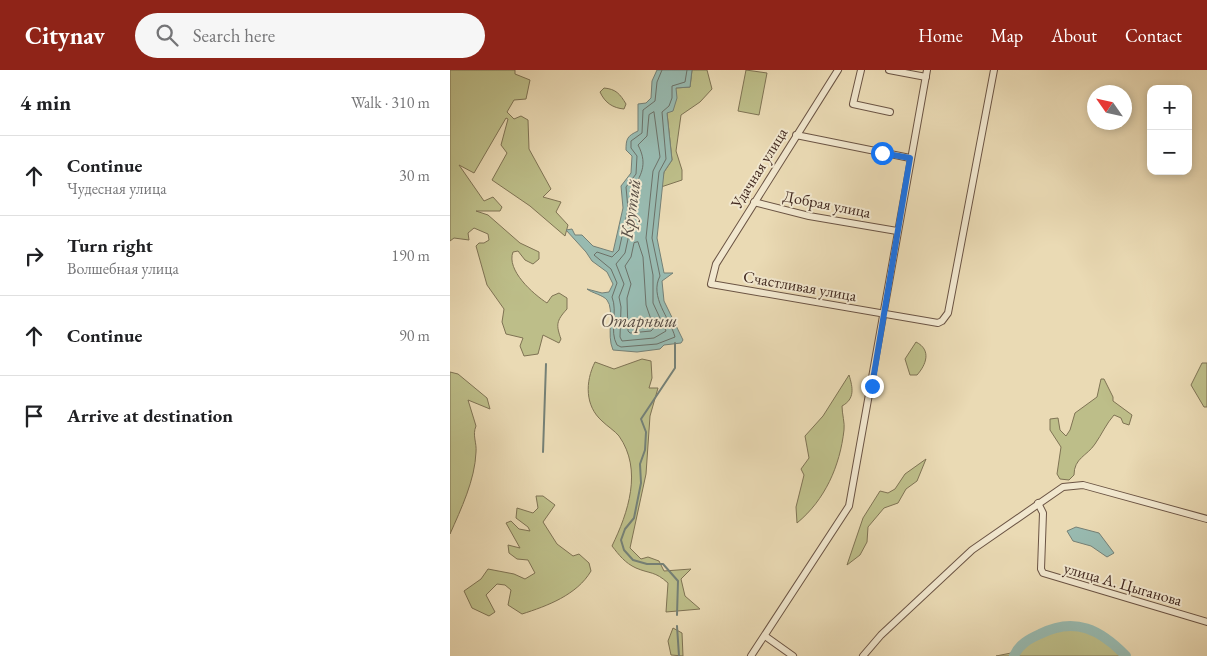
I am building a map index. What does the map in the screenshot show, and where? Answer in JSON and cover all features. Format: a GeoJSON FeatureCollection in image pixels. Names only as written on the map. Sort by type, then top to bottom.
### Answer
{"type":"FeatureCollection","features":[{"type":"Feature","properties":{"kind":"street","name":"Удачная улица"},"geometry":{"type":"LineString","coordinates":[[711,284],[716,264],[838,70]]}},
{"type":"Feature","properties":{"kind":"street"},"geometry":{"type":"LineString","coordinates":[[861,70],[853,104],[890,112]]}},
{"type":"Feature","properties":{"kind":"street"},"geometry":{"type":"LineString","coordinates":[[752,656],[849,506],[926,74],[889,70]]}},
{"type":"Feature","properties":{"kind":"street","name":"Счастливая улица"},"geometry":{"type":"LineString","coordinates":[[711,284],[938,323],[946,318],[994,70]]}},
{"type":"Feature","properties":{"kind":"street"},"geometry":{"type":"LineString","coordinates":[[796,135],[910,158]]}},
{"type":"Feature","properties":{"kind":"street","name":"Добрая улица"},"geometry":{"type":"LineString","coordinates":[[754,202],[809,216],[897,231]]}},
{"type":"Feature","properties":{"kind":"street"},"geometry":{"type":"LineString","coordinates":[[863,656],[881,635],[972,550],[1063,487],[1083,485],[1207,518]]}},
{"type":"Feature","properties":{"kind":"street","name":"улица А. Цыганова"},"geometry":{"type":"LineString","coordinates":[[1038,503],[1043,513],[1041,570],[1043,573],[1207,622]]}},
{"type":"Feature","properties":{"kind":"street"},"geometry":{"type":"LineString","coordinates":[[765,636],[794,656]]}},
{"type":"Feature","properties":{"kind":"green space"},"geometry":{"type":"Polygon","coordinates":[[[450,70],[515,70],[515,74],[530,80],[526,99],[514,100],[507,112],[514,119],[521,116],[528,120],[529,149],[551,189],[543,197],[561,202],[556,212],[568,225],[565,236],[530,206],[492,180],[507,153],[501,145],[508,119],[506,118],[474,173],[459,165],[484,201],[493,197],[502,207],[500,211],[476,211],[488,215],[520,243],[539,252],[539,259],[533,264],[525,260],[518,251],[513,252],[513,266],[522,281],[547,303],[552,296],[559,293],[567,298],[567,309],[558,323],[561,339],[559,343],[543,335],[538,354],[524,356],[520,346],[523,338],[506,334],[502,322],[504,309],[487,285],[476,246],[489,240],[488,234],[474,228],[468,233],[469,240],[454,238],[450,241],[450,70]]]}},
{"type":"Feature","properties":{"kind":"green space"},"geometry":{"type":"Polygon","coordinates":[[[692,70],[707,70],[712,89],[700,102],[681,115],[676,151],[682,170],[682,180],[661,187],[664,172],[672,160],[667,113],[675,88],[690,87],[692,70]]]}},
{"type":"Feature","properties":{"kind":"green space"},"geometry":{"type":"Polygon","coordinates":[[[746,70],[767,73],[759,115],[738,111],[746,70]]]}},
{"type":"Feature","properties":{"kind":"green space"},"geometry":{"type":"Polygon","coordinates":[[[604,88],[615,91],[620,95],[626,104],[624,109],[607,102],[600,92],[604,88]]]}},
{"type":"Feature","properties":{"kind":"green space"},"geometry":{"type":"Polygon","coordinates":[[[916,342],[924,349],[926,358],[923,367],[917,375],[910,375],[905,359],[916,342]]]}},
{"type":"Feature","properties":{"kind":"green space"},"geometry":{"type":"Polygon","coordinates":[[[642,359],[651,361],[652,378],[649,388],[658,388],[650,416],[646,474],[630,548],[641,559],[648,557],[659,561],[664,571],[691,569],[681,579],[685,596],[700,609],[666,612],[668,583],[656,575],[629,564],[612,546],[628,506],[632,477],[626,449],[619,436],[596,415],[592,408],[588,393],[589,378],[595,362],[614,369],[642,359]]]}},
{"type":"Feature","properties":{"kind":"green space"},"geometry":{"type":"Polygon","coordinates":[[[1202,363],[1207,363],[1207,407],[1204,407],[1191,385],[1202,363]]]}},
{"type":"Feature","properties":{"kind":"green space"},"geometry":{"type":"Polygon","coordinates":[[[450,372],[458,374],[487,398],[490,409],[468,400],[476,426],[474,433],[475,463],[467,494],[450,534],[450,372]]]}},
{"type":"Feature","properties":{"kind":"green space"},"geometry":{"type":"Polygon","coordinates":[[[849,375],[852,393],[849,400],[842,406],[844,430],[835,469],[816,504],[797,523],[796,507],[804,475],[801,469],[809,458],[805,436],[823,416],[849,375]]]}},
{"type":"Feature","properties":{"kind":"green space"},"geometry":{"type":"Polygon","coordinates":[[[1101,379],[1104,379],[1113,397],[1113,401],[1132,415],[1129,425],[1123,423],[1121,418],[1114,415],[1092,448],[1076,465],[1074,475],[1069,480],[1060,479],[1057,474],[1061,447],[1050,430],[1050,419],[1058,418],[1060,430],[1066,436],[1070,430],[1075,413],[1097,397],[1101,379]]]}},
{"type":"Feature","properties":{"kind":"green space"},"geometry":{"type":"Polygon","coordinates":[[[926,459],[917,481],[906,489],[898,503],[884,508],[868,527],[867,542],[860,555],[847,565],[863,518],[880,491],[888,493],[895,489],[905,474],[926,459]]]}},
{"type":"Feature","properties":{"kind":"green space"},"geometry":{"type":"Polygon","coordinates":[[[536,496],[543,496],[555,505],[543,522],[557,544],[573,556],[579,554],[589,563],[591,571],[578,587],[570,593],[551,603],[522,614],[508,605],[511,590],[505,585],[497,584],[486,595],[495,612],[489,616],[472,608],[464,591],[481,579],[488,569],[514,574],[525,579],[535,573],[528,560],[517,559],[509,553],[508,545],[520,548],[506,523],[511,521],[519,529],[530,531],[528,527],[516,518],[517,508],[533,513],[538,508],[536,496]]]}},
{"type":"Feature","properties":{"kind":"green space"},"geometry":{"type":"Polygon","coordinates":[[[1072,625],[1101,636],[1126,656],[996,656],[1011,653],[1026,640],[1053,627],[1072,625]]]}},
{"type":"Feature","properties":{"kind":"green space"},"geometry":{"type":"Polygon","coordinates":[[[673,628],[682,633],[683,656],[671,655],[668,641],[673,628]]]}},
{"type":"Feature","properties":{"kind":"water","name":"Отарныш"},"geometry":{"type":"Polygon","coordinates":[[[657,70],[692,70],[690,87],[676,88],[677,98],[673,111],[667,113],[672,160],[664,172],[657,238],[664,273],[673,273],[662,281],[664,301],[683,340],[681,343],[664,345],[660,349],[637,352],[613,350],[610,337],[611,316],[609,304],[605,298],[587,289],[602,293],[609,292],[613,284],[607,272],[592,261],[566,230],[572,229],[575,235],[582,235],[593,246],[613,252],[623,208],[621,186],[631,173],[632,156],[626,150],[627,140],[629,136],[638,131],[638,104],[646,103],[651,98],[652,81],[657,70]]]}},
{"type":"Feature","properties":{"kind":"water"},"geometry":{"type":"Polygon","coordinates":[[[1076,527],[1099,533],[1114,553],[1107,557],[1091,546],[1073,541],[1067,531],[1076,527]]]}},
{"type":"Feature","properties":{"kind":"waterway"},"geometry":{"type":"LineString","coordinates":[[675,343],[675,368],[641,419],[646,432],[645,450],[640,464],[641,483],[634,518],[625,529],[621,540],[624,550],[633,560],[647,564],[663,564],[678,581],[677,615]]}},
{"type":"Feature","properties":{"kind":"waterway"},"geometry":{"type":"LineString","coordinates":[[543,452],[546,364]]}},
{"type":"Feature","properties":{"kind":"waterway"},"geometry":{"type":"LineString","coordinates":[[677,626],[679,656]]}},
{"type":"Feature","properties":{"kind":"waterway"},"geometry":{"type":"LineString","coordinates":[[1014,656],[1019,648],[1028,640],[1065,626],[1076,626],[1097,633],[1107,639],[1126,656]]}},
{"type":"Feature","properties":{"kind":"route"},"geometry":{"type":"LineString","coordinates":[[872,386],[910,158],[882,153]]}},
{"type":"Feature","properties":{"kind":"water label","name":"Крутий"},"geometry":{"type":"Point","coordinates":[630,209]}}]}
